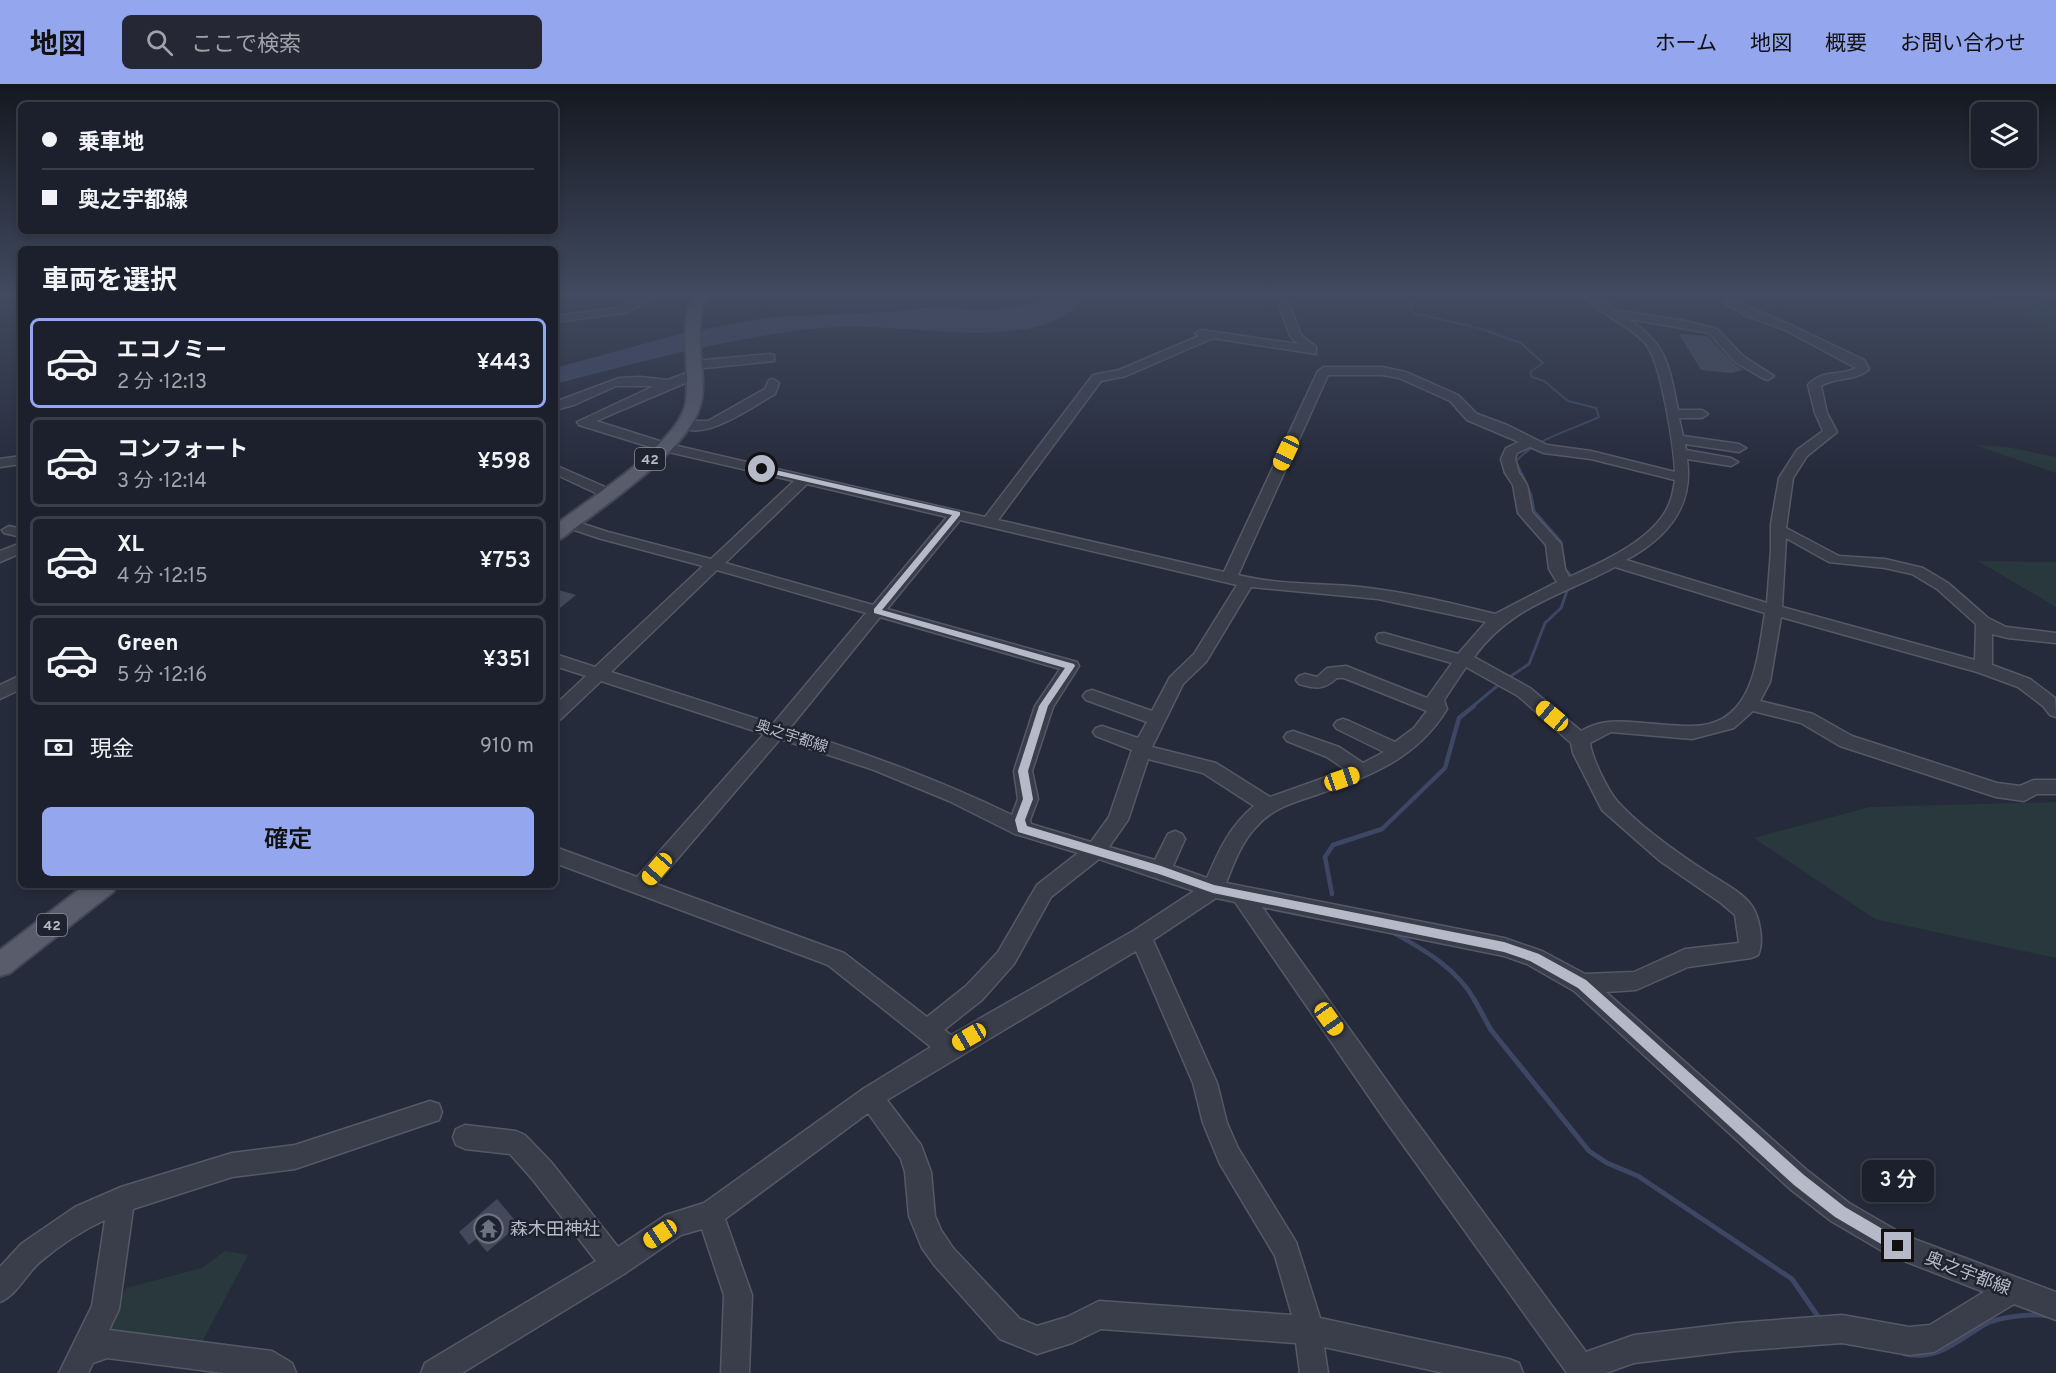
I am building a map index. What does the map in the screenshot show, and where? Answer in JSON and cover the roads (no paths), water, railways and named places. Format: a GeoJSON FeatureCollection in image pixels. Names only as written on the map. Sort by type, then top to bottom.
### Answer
{"type":"FeatureCollection","features":[{"type":"Feature","properties":{"kind":"main road","name":"42"},"geometry":{"type":"LineString","coordinates":[[561,529],[665,447],[686,425],[696,396],[694,353]]}},
{"type":"Feature","properties":{"kind":"main road","name":"42"},"geometry":{"type":"LineString","coordinates":[[0,965],[100,888]]}},
{"type":"Feature","properties":{"kind":"street"},"geometry":{"type":"LineString","coordinates":[[990,521],[1097,378],[1122,373],[1168,353]]}},
{"type":"Feature","properties":{"kind":"street"},"geometry":{"type":"LineString","coordinates":[[928,1029],[974,993],[1006,958],[1044,891],[1095,851],[1119,820],[1142,749],[1176,681],[1200,658],[1238,579],[1323,371],[1314,353]]}},
{"type":"Feature","properties":{"kind":"street"},"geometry":{"type":"LineString","coordinates":[[1438,709],[1435,700],[1463,660],[1497,620],[1525,603],[1612,561],[1653,537],[1667,523],[1678,502],[1682,478],[1677,439],[1658,353]]}},
{"type":"Feature","properties":{"kind":"street"},"geometry":{"type":"LineString","coordinates":[[1733,353],[1738,359],[1768,376]]}},
{"type":"Feature","properties":{"kind":"street"},"geometry":{"type":"LineString","coordinates":[[1580,740],[1597,730],[1611,726],[1692,733],[1728,724],[1750,704],[1761,681],[1774,610],[1779,550],[1778,530],[1786,478],[1802,453],[1830,432],[1821,413],[1814,385],[1828,376],[1854,374],[1863,369],[1860,363],[1837,353]]}},
{"type":"Feature","properties":{"kind":"street"},"geometry":{"type":"LineString","coordinates":[[770,358],[695,365],[668,384],[584,422],[665,447],[1238,579],[1272,586],[1339,590],[1424,602],[1497,620]]}},
{"type":"Feature","properties":{"kind":"street"},"geometry":{"type":"LineString","coordinates":[[1323,371],[1382,370],[1402,375],[1454,398],[1472,417],[1535,444],[1591,455],[1682,478]]}},
{"type":"Feature","properties":{"kind":"street"},"geometry":{"type":"LineString","coordinates":[[558,406],[567,404],[612,383],[647,380],[668,384]]}},
{"type":"Feature","properties":{"kind":"street"},"geometry":{"type":"LineString","coordinates":[[686,425],[711,425],[763,397],[771,391],[773,383]]}},
{"type":"Feature","properties":{"kind":"street"},"geometry":{"type":"LineString","coordinates":[[1672,414],[1702,414]]}},
{"type":"Feature","properties":{"kind":"street"},"geometry":{"type":"LineString","coordinates":[[1677,439],[1739,448]]}},
{"type":"Feature","properties":{"kind":"street"},"geometry":{"type":"LineString","coordinates":[[1535,444],[1511,451],[1508,459],[1512,473],[1520,485],[1526,513],[1553,544],[1557,569],[1566,584]]}},
{"type":"Feature","properties":{"kind":"street"},"geometry":{"type":"LineString","coordinates":[[1679,453],[1731,462]]}},
{"type":"Feature","properties":{"kind":"street"},"geometry":{"type":"LineString","coordinates":[[0,463],[18,460]]}},
{"type":"Feature","properties":{"kind":"street"},"geometry":{"type":"LineString","coordinates":[[558,470],[607,493]]}},
{"type":"Feature","properties":{"kind":"street"},"geometry":{"type":"LineString","coordinates":[[558,712],[716,565],[804,479]]}},
{"type":"Feature","properties":{"kind":"street"},"geometry":{"type":"LineString","coordinates":[[642,886],[777,731],[957,514]]}},
{"type":"Feature","properties":{"kind":"street"},"geometry":{"type":"LineString","coordinates":[[561,529],[603,535],[716,565],[1071,666],[1044,706],[1023,771],[1028,799],[1020,820],[1022,829]]}},
{"type":"Feature","properties":{"kind":"street"},"geometry":{"type":"LineString","coordinates":[[1778,530],[1793,534],[1817,553],[1837,560],[1865,561],[1923,573],[1942,585],[1961,605],[1984,622],[2007,633],[2056,638]]}},
{"type":"Feature","properties":{"kind":"street"},"geometry":{"type":"LineString","coordinates":[[0,557],[18,549]]}},
{"type":"Feature","properties":{"kind":"street"},"geometry":{"type":"LineString","coordinates":[[1612,561],[1774,610],[1983,668],[2024,683],[2049,702],[2056,711]]}},
{"type":"Feature","properties":{"kind":"street"},"geometry":{"type":"LineString","coordinates":[[1983,668],[1984,622]]}},
{"type":"Feature","properties":{"kind":"street"},"geometry":{"type":"LineString","coordinates":[[1384,638],[1463,660],[1524,692],[1580,740],[1582,753],[1609,806],[1667,856],[1728,897],[1744,911],[1749,928],[1750,949],[1743,952],[1685,958],[1636,981],[1582,984]]}},
{"type":"Feature","properties":{"kind":"street","name":"奥之宇都線"},"geometry":{"type":"LineString","coordinates":[[558,661],[904,774],[1022,829],[1161,870],[1213,889],[1504,947],[1534,957],[1582,984],[1799,1180],[1840,1212],[1898,1246],[2056,1306]]}},
{"type":"Feature","properties":{"kind":"street"},"geometry":{"type":"LineString","coordinates":[[1305,680],[1321,683],[1333,672],[1346,672],[1438,709]]}},
{"type":"Feature","properties":{"kind":"street"},"geometry":{"type":"LineString","coordinates":[[0,693],[18,683]]}},
{"type":"Feature","properties":{"kind":"street"},"geometry":{"type":"LineString","coordinates":[[1092,696],[1157,719]]}},
{"type":"Feature","properties":{"kind":"street"},"geometry":{"type":"LineString","coordinates":[[1750,704],[1807,718],[1846,741],[1996,790],[2024,794],[2028,789],[2034,787],[2056,787]]}},
{"type":"Feature","properties":{"kind":"street"},"geometry":{"type":"LineString","coordinates":[[435,1373],[615,1265],[675,1224],[710,1214],[871,1097],[950,1048],[1141,937],[1213,889],[1232,844],[1249,822],[1269,805],[1362,771],[1398,751],[1420,732],[1438,709]]}},
{"type":"Feature","properties":{"kind":"street"},"geometry":{"type":"LineString","coordinates":[[1343,725],[1398,751]]}},
{"type":"Feature","properties":{"kind":"street"},"geometry":{"type":"LineString","coordinates":[[1102,732],[1142,749],[1209,768],[1226,778],[1234,786],[1269,805]]}},
{"type":"Feature","properties":{"kind":"street"},"geometry":{"type":"LineString","coordinates":[[1293,737],[1333,752],[1362,771]]}},
{"type":"Feature","properties":{"kind":"street"},"geometry":{"type":"LineString","coordinates":[[1161,870],[1175,839]]}},
{"type":"Feature","properties":{"kind":"street"},"geometry":{"type":"LineString","coordinates":[[558,856],[836,959],[950,1048]]}},
{"type":"Feature","properties":{"kind":"street"},"geometry":{"type":"LineString","coordinates":[[1240,893],[1392,1110],[1582,1371],[1588,1365],[1634,1348],[1736,1337],[1842,1329],[1909,1341],[1934,1338],[2011,1289]]}},
{"type":"Feature","properties":{"kind":"street"},"geometry":{"type":"LineString","coordinates":[[1141,937],[1205,1083],[1215,1123],[1229,1156],[1287,1251],[1310,1330],[1310,1355],[1314,1373]]}},
{"type":"Feature","properties":{"kind":"street"},"geometry":{"type":"LineString","coordinates":[[871,1097],[912,1153],[918,1172],[922,1216],[931,1239],[944,1257],[1010,1329],[1037,1340],[1072,1329],[1099,1315],[1310,1330],[1509,1373]]}},
{"type":"Feature","properties":{"kind":"street"},"geometry":{"type":"LineString","coordinates":[[0,1288],[30,1253],[84,1216],[121,1200],[232,1165],[295,1157],[430,1112]]}},
{"type":"Feature","properties":{"kind":"street"},"geometry":{"type":"LineString","coordinates":[[465,1137],[516,1143],[542,1171],[615,1265]]}},
{"type":"Feature","properties":{"kind":"street"},"geometry":{"type":"LineString","coordinates":[[78,1363],[105,1309],[121,1200]]}},
{"type":"Feature","properties":{"kind":"street"},"geometry":{"type":"LineString","coordinates":[[710,1214],[738,1295],[735,1373]]}},
{"type":"Feature","properties":{"kind":"street"},"geometry":{"type":"LineString","coordinates":[[78,1363],[107,1344],[272,1365],[282,1373]]}},
{"type":"Feature","properties":{"kind":"water"},"geometry":{"type":"Polygon","coordinates":[[[609,353],[678,353],[558,383],[558,367],[609,353]]]}},
{"type":"Feature","properties":{"kind":"waterway"},"geometry":{"type":"LineString","coordinates":[[1523,476],[1516,461],[1525,453],[1545,440],[1599,417],[1596,408],[1568,401],[1544,381],[1532,377],[1530,372],[1543,363],[1532,353]]}},
{"type":"Feature","properties":{"kind":"waterway"},"geometry":{"type":"LineString","coordinates":[[1522,474],[1531,495],[1534,511],[1561,542],[1565,569],[1572,577]]}},
{"type":"Feature","properties":{"kind":"waterway"},"geometry":{"type":"LineString","coordinates":[[1472,707],[1502,682],[1529,664],[1545,623],[1561,608],[1567,591]]}},
{"type":"Feature","properties":{"kind":"waterway"},"geometry":{"type":"LineString","coordinates":[[1332,894],[1325,857],[1333,845],[1382,829],[1445,768],[1459,718],[1474,706]]}},
{"type":"Feature","properties":{"kind":"waterway"},"geometry":{"type":"LineString","coordinates":[[1392,932],[1439,961],[1459,979],[1475,1001]]}},
{"type":"Feature","properties":{"kind":"waterway"},"geometry":{"type":"LineString","coordinates":[[1474,999],[1491,1030],[1589,1151],[1607,1163],[1638,1176],[1792,1279],[1819,1318]]}},
{"type":"Feature","properties":{"kind":"waterway"},"geometry":{"type":"LineString","coordinates":[[1905,1354],[1927,1355],[1937,1352],[1982,1326],[2008,1317],[2040,1315],[2056,1318]]}},
{"type":"Feature","properties":{"kind":"place","name":"森木田神社"},"geometry":{"type":"Point","coordinates":[489,1229]}}]}
